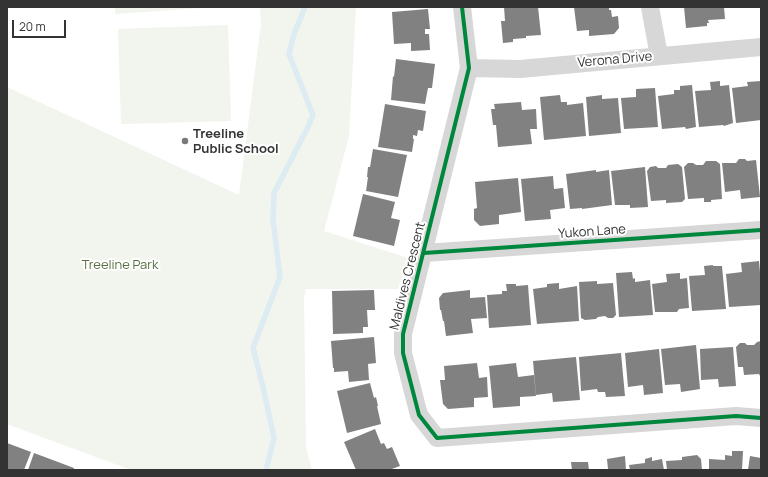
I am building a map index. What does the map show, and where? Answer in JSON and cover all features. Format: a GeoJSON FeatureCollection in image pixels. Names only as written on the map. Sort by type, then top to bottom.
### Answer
{"type":"FeatureCollection","features":[{"type":"Feature","properties":{"kind":"street","name":"Maldives Crescent"},"geometry":{"type":"LineString","coordinates":[[462,7],[469,68],[403,334],[403,353],[419,415],[437,438],[736,416],[761,418]]}},
{"type":"Feature","properties":{"kind":"street"},"geometry":{"type":"LineString","coordinates":[[650,7],[659,56]]}},
{"type":"Feature","properties":{"kind":"street","name":"Verona Drive"},"geometry":{"type":"LineString","coordinates":[[469,68],[520,69],[761,46]]}},
{"type":"Feature","properties":{"kind":"street","name":"Yukon Lane"},"geometry":{"type":"LineString","coordinates":[[424,253],[761,230]]}},
{"type":"Feature","properties":{"kind":"green space"},"geometry":{"type":"Polygon","coordinates":[[[115,7],[216,7],[115,14],[115,7]]]}},
{"type":"Feature","properties":{"kind":"green space","name":"Treeline Park"},"geometry":{"type":"Polygon","coordinates":[[[260,7],[356,7],[349,136],[324,231],[408,258],[398,289],[306,289],[304,297],[306,447],[312,470],[131,470],[7,424],[7,87],[239,195],[261,24],[260,7]]]}},
{"type":"Feature","properties":{"kind":"green space"},"geometry":{"type":"Polygon","coordinates":[[[228,25],[231,121],[121,124],[118,29],[228,25]]]}},
{"type":"Feature","properties":{"kind":"building"},"geometry":{"type":"Polygon","coordinates":[[[504,7],[538,7],[541,35],[526,36],[526,38],[513,39],[513,42],[503,43],[501,21],[505,21],[504,7]]]}},
{"type":"Feature","properties":{"kind":"building"},"geometry":{"type":"Polygon","coordinates":[[[574,7],[609,7],[612,17],[618,16],[619,28],[614,34],[589,36],[589,30],[577,31],[574,7]]]}},
{"type":"Feature","properties":{"kind":"building"},"geometry":{"type":"Polygon","coordinates":[[[684,7],[724,7],[725,19],[708,20],[709,23],[707,23],[707,26],[686,28],[684,7]]]}},
{"type":"Feature","properties":{"kind":"building"},"geometry":{"type":"Polygon","coordinates":[[[428,9],[430,29],[425,29],[425,34],[429,34],[430,50],[411,51],[411,43],[394,44],[392,12],[428,9]]]}},
{"type":"Feature","properties":{"kind":"building"},"geometry":{"type":"Polygon","coordinates":[[[396,59],[435,64],[432,88],[428,88],[425,104],[391,100],[396,59]]]}},
{"type":"Feature","properties":{"kind":"building"},"geometry":{"type":"Polygon","coordinates":[[[720,81],[720,86],[729,85],[733,123],[724,126],[699,127],[695,91],[711,90],[710,82],[720,81]]]}},
{"type":"Feature","properties":{"kind":"building"},"geometry":{"type":"Polygon","coordinates":[[[761,81],[761,120],[736,123],[732,88],[748,86],[747,82],[761,81]]]}},
{"type":"Feature","properties":{"kind":"building"},"geometry":{"type":"Polygon","coordinates":[[[692,85],[696,127],[686,129],[685,127],[662,129],[658,96],[674,94],[674,90],[680,90],[680,86],[692,85]]]}},
{"type":"Feature","properties":{"kind":"building"},"geometry":{"type":"Polygon","coordinates":[[[655,88],[658,127],[624,129],[621,98],[636,97],[636,89],[655,88]]]}},
{"type":"Feature","properties":{"kind":"building"},"geometry":{"type":"Polygon","coordinates":[[[560,95],[561,102],[567,102],[567,105],[583,103],[586,136],[544,140],[540,97],[560,95]]]}},
{"type":"Feature","properties":{"kind":"building"},"geometry":{"type":"Polygon","coordinates":[[[602,95],[602,99],[618,98],[621,133],[589,136],[586,97],[602,95]]]}},
{"type":"Feature","properties":{"kind":"building"},"geometry":{"type":"Polygon","coordinates":[[[521,102],[522,110],[536,109],[537,129],[530,129],[532,144],[498,147],[496,125],[493,125],[491,109],[495,109],[494,104],[521,102]]]}},
{"type":"Feature","properties":{"kind":"building"},"geometry":{"type":"Polygon","coordinates":[[[385,104],[426,111],[423,131],[418,130],[417,136],[413,135],[414,139],[412,152],[378,147],[385,104]]]}},
{"type":"Feature","properties":{"kind":"building"},"geometry":{"type":"Polygon","coordinates":[[[373,149],[407,155],[398,197],[366,191],[368,167],[370,167],[373,149]]]}},
{"type":"Feature","properties":{"kind":"building"},"geometry":{"type":"Polygon","coordinates":[[[739,159],[745,159],[747,161],[756,160],[760,197],[741,199],[740,190],[725,192],[722,163],[736,163],[739,159]]]}},
{"type":"Feature","properties":{"kind":"building"},"geometry":{"type":"Polygon","coordinates":[[[706,161],[716,161],[720,164],[722,199],[704,202],[704,198],[688,199],[684,167],[688,163],[703,165],[706,161]]]}},
{"type":"Feature","properties":{"kind":"building"},"geometry":{"type":"Polygon","coordinates":[[[678,164],[682,167],[685,199],[682,202],[666,203],[666,200],[651,201],[647,171],[650,167],[656,166],[658,168],[666,168],[668,165],[678,164]]]}},
{"type":"Feature","properties":{"kind":"building"},"geometry":{"type":"Polygon","coordinates":[[[645,167],[648,207],[630,208],[630,205],[615,205],[611,171],[645,167]]]}},
{"type":"Feature","properties":{"kind":"building"},"geometry":{"type":"Polygon","coordinates":[[[596,170],[596,172],[609,170],[612,205],[570,209],[566,174],[596,170]]]}},
{"type":"Feature","properties":{"kind":"building"},"geometry":{"type":"Polygon","coordinates":[[[553,176],[554,189],[563,188],[565,208],[550,210],[551,219],[525,221],[521,179],[553,176]]]}},
{"type":"Feature","properties":{"kind":"building"},"geometry":{"type":"Polygon","coordinates":[[[518,178],[521,212],[499,215],[499,224],[480,226],[474,220],[474,209],[477,208],[475,182],[518,178]]]}},
{"type":"Feature","properties":{"kind":"building"},"geometry":{"type":"Polygon","coordinates":[[[363,194],[395,202],[391,218],[400,220],[394,246],[353,236],[363,194]]]}},
{"type":"Feature","properties":{"kind":"building"},"geometry":{"type":"Polygon","coordinates":[[[759,261],[761,305],[729,307],[726,274],[742,272],[741,263],[759,261]]]}},
{"type":"Feature","properties":{"kind":"building"},"geometry":{"type":"Polygon","coordinates":[[[704,266],[722,266],[726,309],[692,311],[689,276],[705,275],[704,266]]]}},
{"type":"Feature","properties":{"kind":"building"},"geometry":{"type":"Polygon","coordinates":[[[632,272],[635,282],[650,280],[653,315],[619,317],[616,273],[632,272]]]}},
{"type":"Feature","properties":{"kind":"building"},"geometry":{"type":"Polygon","coordinates":[[[680,273],[680,279],[687,278],[689,308],[679,309],[677,312],[655,312],[652,284],[667,282],[666,274],[680,273]]]}},
{"type":"Feature","properties":{"kind":"building"},"geometry":{"type":"Polygon","coordinates":[[[597,281],[597,284],[613,283],[616,315],[613,318],[608,318],[605,316],[585,320],[581,318],[579,282],[597,281]]]}},
{"type":"Feature","properties":{"kind":"building"},"geometry":{"type":"Polygon","coordinates":[[[559,283],[559,289],[577,286],[579,321],[537,324],[533,289],[547,287],[547,284],[559,283]]]}},
{"type":"Feature","properties":{"kind":"building"},"geometry":{"type":"Polygon","coordinates":[[[506,284],[516,284],[516,286],[528,285],[531,325],[489,328],[487,295],[502,294],[502,291],[507,291],[506,284]]]}},
{"type":"Feature","properties":{"kind":"building"},"geometry":{"type":"Polygon","coordinates":[[[374,290],[375,310],[367,310],[368,327],[363,327],[363,333],[333,334],[332,291],[374,290]]]}},
{"type":"Feature","properties":{"kind":"building"},"geometry":{"type":"Polygon","coordinates":[[[470,290],[470,298],[485,297],[487,318],[471,319],[473,333],[446,336],[439,298],[443,293],[470,290]]]}},
{"type":"Feature","properties":{"kind":"building"},"geometry":{"type":"Polygon","coordinates":[[[374,337],[376,363],[368,364],[369,380],[349,382],[348,371],[334,372],[331,341],[374,337]]]}},
{"type":"Feature","properties":{"kind":"building"},"geometry":{"type":"Polygon","coordinates":[[[761,341],[761,378],[759,374],[744,375],[743,367],[738,367],[736,347],[740,343],[754,345],[761,341]]]}},
{"type":"Feature","properties":{"kind":"building"},"geometry":{"type":"Polygon","coordinates":[[[696,345],[700,389],[681,392],[680,384],[665,385],[661,349],[696,345]]]}},
{"type":"Feature","properties":{"kind":"building"},"geometry":{"type":"Polygon","coordinates":[[[733,347],[736,386],[719,387],[718,379],[701,380],[700,349],[733,347]]]}},
{"type":"Feature","properties":{"kind":"building"},"geometry":{"type":"Polygon","coordinates":[[[659,349],[663,393],[644,395],[643,385],[628,387],[625,353],[659,349]]]}},
{"type":"Feature","properties":{"kind":"building"},"geometry":{"type":"Polygon","coordinates":[[[621,353],[625,396],[606,397],[605,392],[598,392],[597,389],[581,391],[579,357],[621,353]]]}},
{"type":"Feature","properties":{"kind":"building"},"geometry":{"type":"Polygon","coordinates":[[[576,357],[580,400],[553,402],[552,393],[536,395],[533,361],[576,357]]]}},
{"type":"Feature","properties":{"kind":"building"},"geometry":{"type":"Polygon","coordinates":[[[477,363],[479,378],[487,377],[488,397],[474,398],[474,407],[448,409],[443,404],[440,380],[445,380],[444,366],[477,363]]]}},
{"type":"Feature","properties":{"kind":"building"},"geometry":{"type":"Polygon","coordinates":[[[516,363],[518,377],[534,375],[536,396],[520,397],[520,406],[493,408],[489,366],[516,363]]]}},
{"type":"Feature","properties":{"kind":"building"},"geometry":{"type":"Polygon","coordinates":[[[370,383],[374,398],[376,397],[381,424],[347,433],[337,391],[370,383]]]}},
{"type":"Feature","properties":{"kind":"building"},"geometry":{"type":"Polygon","coordinates":[[[375,429],[381,444],[384,443],[387,449],[392,447],[400,466],[389,470],[356,470],[344,442],[375,429]]]}},
{"type":"Feature","properties":{"kind":"building"},"geometry":{"type":"Polygon","coordinates":[[[7,443],[31,452],[24,470],[7,470],[7,443]]]}},
{"type":"Feature","properties":{"kind":"building"},"geometry":{"type":"Polygon","coordinates":[[[732,451],[743,451],[742,470],[709,470],[709,459],[725,460],[725,455],[732,456],[732,451]]]}},
{"type":"Feature","properties":{"kind":"building"},"geometry":{"type":"Polygon","coordinates":[[[34,453],[74,468],[74,470],[28,470],[34,453]]]}},
{"type":"Feature","properties":{"kind":"building"},"geometry":{"type":"Polygon","coordinates":[[[697,455],[701,459],[702,470],[667,470],[666,461],[682,460],[682,457],[697,455]]]}},
{"type":"Feature","properties":{"kind":"building"},"geometry":{"type":"Polygon","coordinates":[[[625,456],[626,470],[604,470],[608,469],[607,459],[625,456]]]}},
{"type":"Feature","properties":{"kind":"building"},"geometry":{"type":"Polygon","coordinates":[[[750,456],[761,458],[761,470],[748,470],[750,456]]]}},
{"type":"Feature","properties":{"kind":"building"},"geometry":{"type":"Polygon","coordinates":[[[652,457],[652,461],[662,459],[664,470],[630,470],[629,465],[645,463],[645,459],[652,457]]]}},
{"type":"Feature","properties":{"kind":"building"},"geometry":{"type":"Polygon","coordinates":[[[571,462],[588,462],[589,470],[572,470],[571,462]]]}},
{"type":"Feature","properties":{"kind":"waterway"},"geometry":{"type":"LineString","coordinates":[[266,470],[274,438],[253,348],[280,277],[273,220],[274,193],[313,115],[289,54],[294,34],[305,7]]}},
{"type":"Feature","properties":{"kind":"cycle path"},"geometry":{"type":"LineString","coordinates":[[462,7],[469,68],[403,334],[403,353],[419,415],[437,438],[736,416],[761,418]]}},
{"type":"Feature","properties":{"kind":"cycle path"},"geometry":{"type":"LineString","coordinates":[[424,253],[761,230]]}},
{"type":"Feature","properties":{"kind":"place","name":"Treeline Public School"},"geometry":{"type":"Point","coordinates":[185,141]}}]}
